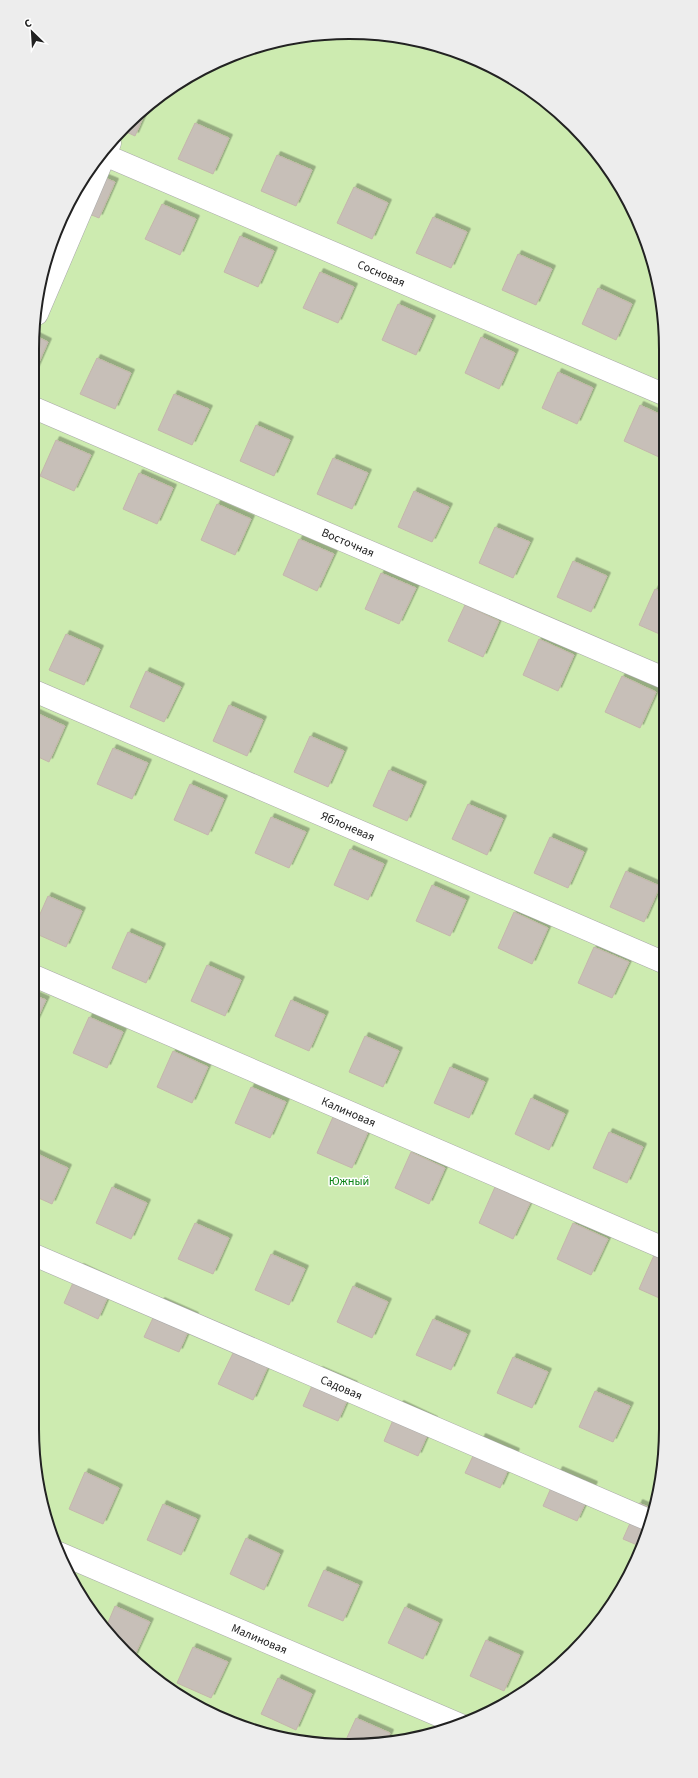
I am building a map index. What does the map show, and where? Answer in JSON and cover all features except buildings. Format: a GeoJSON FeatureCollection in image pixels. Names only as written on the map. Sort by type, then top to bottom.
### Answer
{"type":"FeatureCollection","features":[{"type":"Feature","properties":{"kind":"street","name":"Сосновая"},"geometry":{"type":"LineString","coordinates":[[110,152],[659,392]]}},
{"type":"Feature","properties":{"kind":"street"},"geometry":{"type":"LineString","coordinates":[[44,298],[98,167]]}},
{"type":"Feature","properties":{"kind":"street","name":"Восточная"},"geometry":{"type":"LineString","coordinates":[[39,410],[659,676]]}},
{"type":"Feature","properties":{"kind":"street","name":"Яблоневая"},"geometry":{"type":"LineString","coordinates":[[39,693],[659,960]]}},
{"type":"Feature","properties":{"kind":"street","name":"Калиновая"},"geometry":{"type":"LineString","coordinates":[[39,978],[659,1246]]}},
{"type":"Feature","properties":{"kind":"street","name":"Садовая"},"geometry":{"type":"LineString","coordinates":[[39,1257],[646,1519]]}},
{"type":"Feature","properties":{"kind":"street","name":"Малиновая"},"geometry":{"type":"LineString","coordinates":[[67,1556],[453,1721]]}},
{"type":"Feature","properties":{"kind":"green space","name":"Южный"},"geometry":{"type":"Polygon","coordinates":[[[349,39],[389,42],[409,45],[449,55],[486,71],[521,91],[538,103],[568,130],[595,160],[607,177],[627,212],[643,249],[653,289],[656,309],[659,349],[659,1429],[653,1489],[643,1529],[627,1566],[607,1601],[595,1618],[553,1662],[521,1687],[486,1707],[449,1723],[409,1733],[349,1739],[309,1736],[289,1733],[249,1723],[212,1707],[177,1687],[160,1675],[130,1648],[103,1618],[91,1601],[71,1566],[55,1529],[45,1489],[40,1449],[39,349],[45,289],[55,249],[71,212],[81,194],[103,160],[116,145],[160,103],[177,91],[212,71],[249,55],[289,45],[329,40],[349,39]]]}}]}
